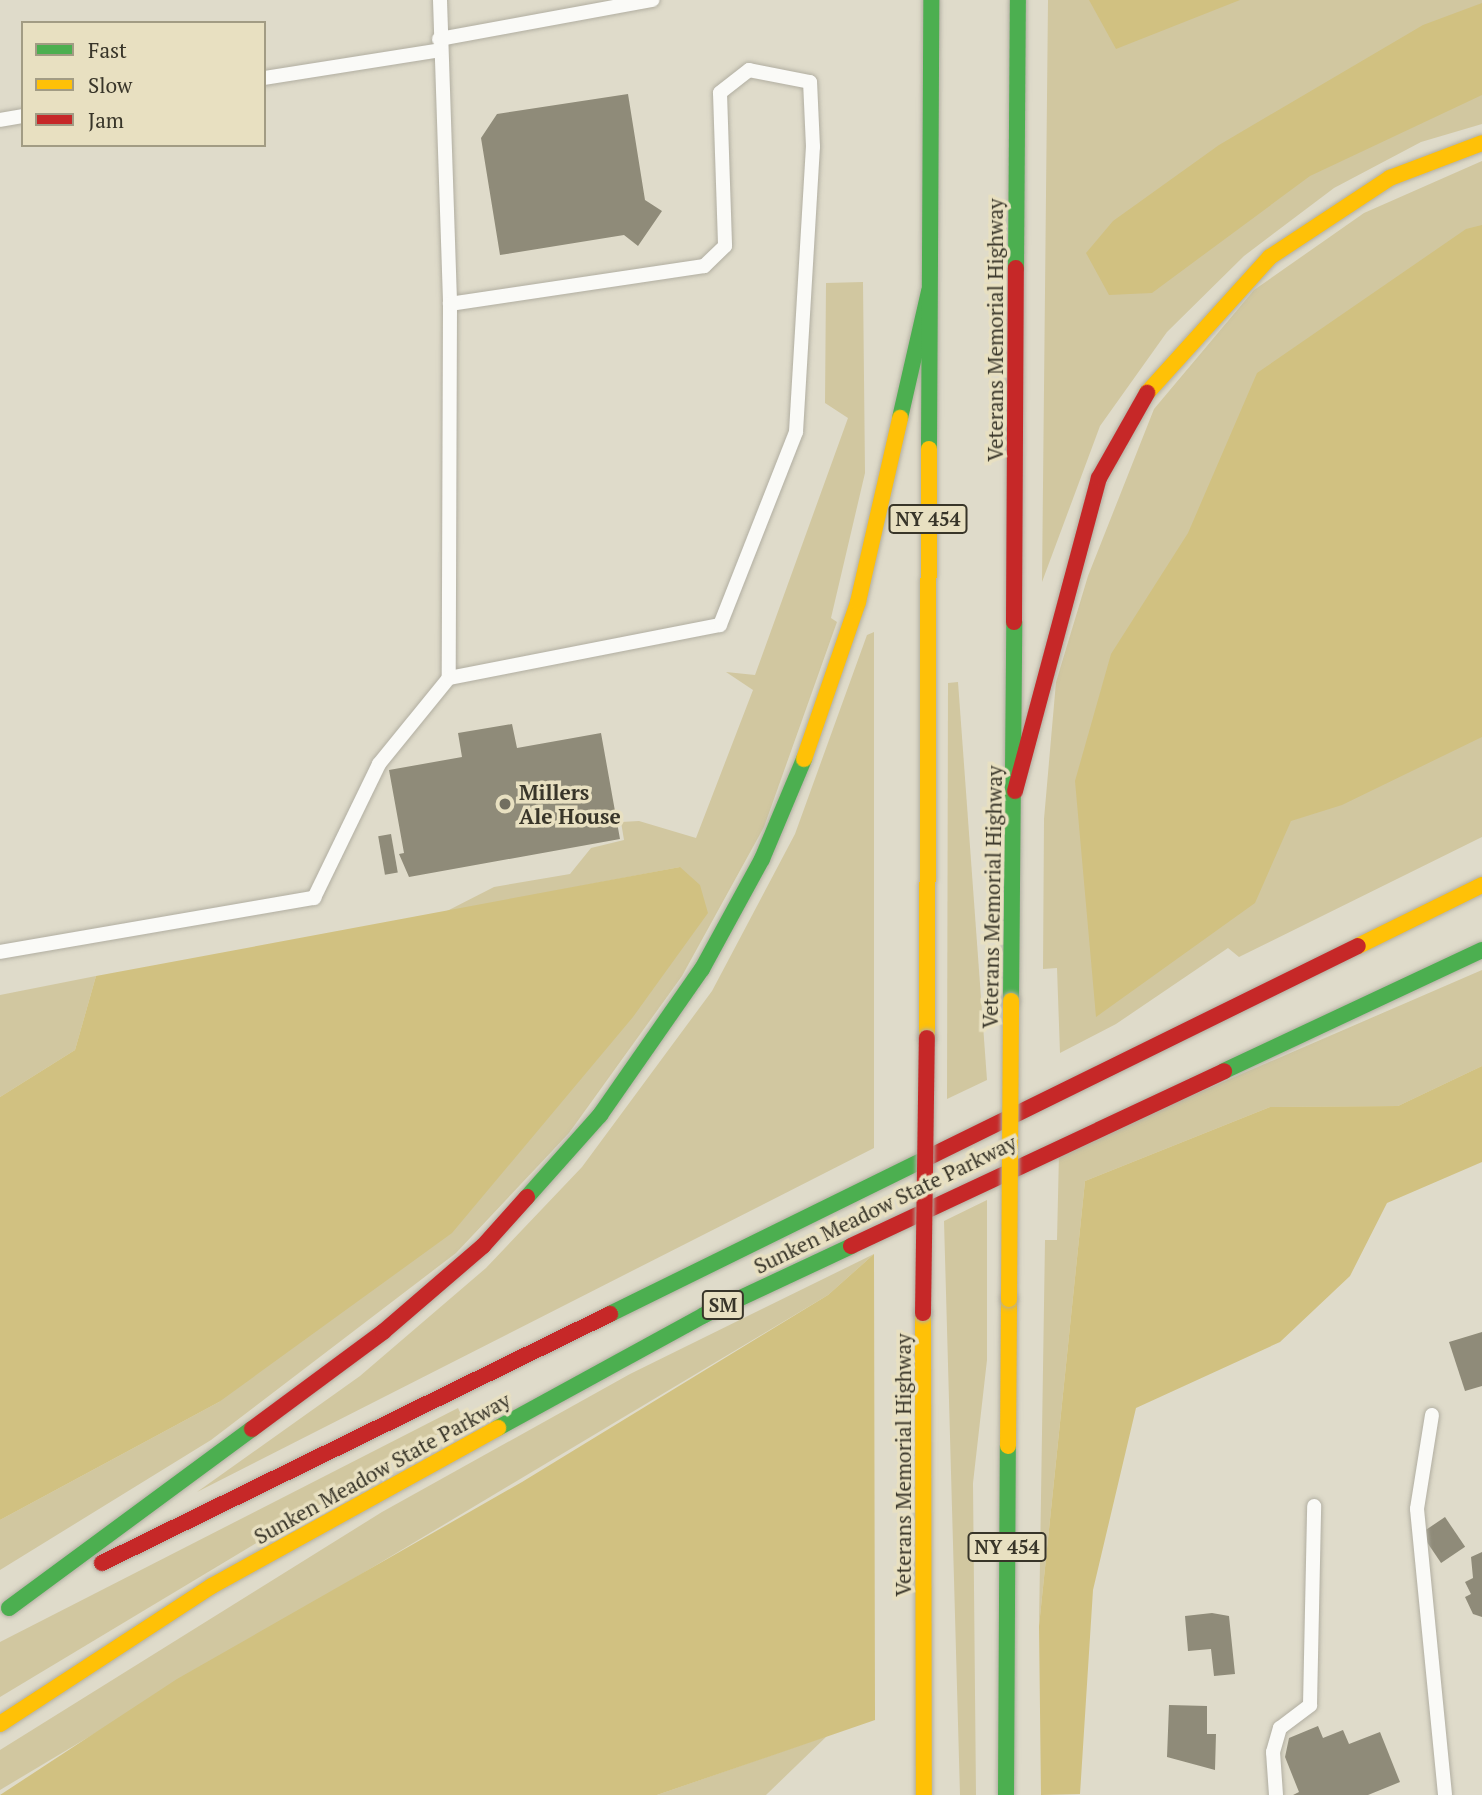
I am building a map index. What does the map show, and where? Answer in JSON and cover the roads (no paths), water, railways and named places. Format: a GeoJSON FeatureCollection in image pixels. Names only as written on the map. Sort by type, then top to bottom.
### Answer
{"type":"FeatureCollection","features":[{"type":"Feature","properties":{"kind":"main road","name":"Veterans Memorial Highway"},"geometry":{"type":"LineString","coordinates":[[924,1795],[923,1313],[927,1038],[931,0]]}},
{"type":"Feature","properties":{"kind":"main road","name":"Veterans Memorial Highway"},"geometry":{"type":"LineString","coordinates":[[1006,1795],[1015,791],[1018,0]]}},
{"type":"Feature","properties":{"kind":"main road"},"geometry":{"type":"LineString","coordinates":[[1015,791],[1099,478],[1155,380],[1270,257],[1390,178],[1482,143]]}},
{"type":"Feature","properties":{"kind":"main road"},"geometry":{"type":"LineString","coordinates":[[5,1611],[292,1402],[483,1247],[600,1115],[655,1037],[702,969],[755,872],[811,743],[858,602],[929,291]]}},
{"type":"Feature","properties":{"kind":"main road","name":"Sunken Meadow State Parkway"},"geometry":{"type":"LineString","coordinates":[[5,1611],[1482,885]]}},
{"type":"Feature","properties":{"kind":"main road","name":"Sunken Meadow State Parkway"},"geometry":{"type":"LineString","coordinates":[[0,1724],[212,1586],[704,1315],[1482,950]]}},
{"type":"Feature","properties":{"kind":"lane"},"geometry":{"type":"LineString","coordinates":[[0,952],[314,898],[379,764],[449,677],[450,304],[440,0]]}},
{"type":"Feature","properties":{"kind":"lane"},"geometry":{"type":"LineString","coordinates":[[266,78],[652,0]]}},
{"type":"Feature","properties":{"kind":"lane"},"geometry":{"type":"LineString","coordinates":[[449,677],[719,625],[796,432],[811,202],[810,82],[749,70],[720,93],[725,246],[704,265],[450,304]]}},
{"type":"Feature","properties":{"kind":"lane"},"geometry":{"type":"LineString","coordinates":[[0,120],[21,116]]}},
{"type":"Feature","properties":{"kind":"lane"},"geometry":{"type":"LineString","coordinates":[[1432,1415],[1417,1509],[1445,1795]]}},
{"type":"Feature","properties":{"kind":"lane"},"geometry":{"type":"LineString","coordinates":[[1276,1795],[1273,1752],[1280,1728],[1310,1705],[1314,1506]]}},
{"type":"Feature","properties":{"kind":"place","name":"Millers Ale House"},"geometry":{"type":"Point","coordinates":[505,804]}}]}
